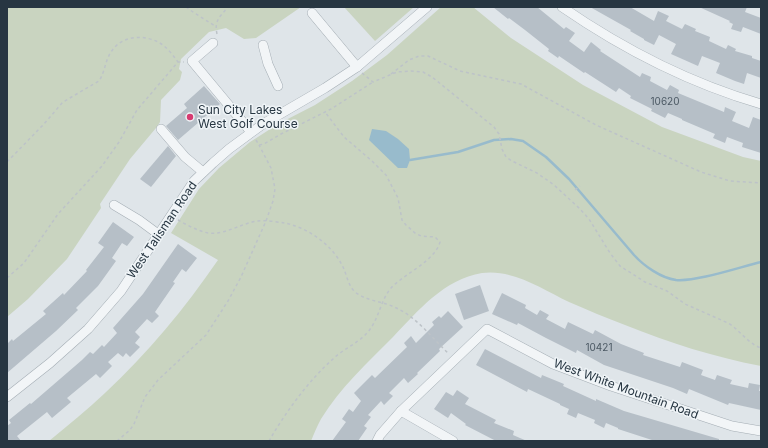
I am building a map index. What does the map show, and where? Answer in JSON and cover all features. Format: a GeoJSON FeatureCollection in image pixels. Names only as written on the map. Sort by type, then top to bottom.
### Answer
{"type":"FeatureCollection","features":[{"type":"Feature","properties":{"kind":"street","name":"West Talisman Road"},"geometry":{"type":"LineString","coordinates":[[7,397],[50,363],[88,329],[121,291],[143,260],[170,216],[194,182],[203,172],[251,132],[357,67],[427,7]]}},
{"type":"Feature","properties":{"kind":"street"},"geometry":{"type":"LineString","coordinates":[[562,7],[594,29],[640,55],[692,80],[761,104]]}},
{"type":"Feature","properties":{"kind":"street"},"geometry":{"type":"LineString","coordinates":[[312,13],[357,67]]}},
{"type":"Feature","properties":{"kind":"street"},"geometry":{"type":"LineString","coordinates":[[215,40],[192,61],[251,132]]}},
{"type":"Feature","properties":{"kind":"street"},"geometry":{"type":"LineString","coordinates":[[263,45],[268,64],[278,86]]}},
{"type":"Feature","properties":{"kind":"street"},"geometry":{"type":"LineString","coordinates":[[161,129],[185,157],[203,172]]}},
{"type":"Feature","properties":{"kind":"street"},"geometry":{"type":"LineString","coordinates":[[114,205],[139,220],[158,234]]}},
{"type":"Feature","properties":{"kind":"street","name":"West White Mountain Road"},"geometry":{"type":"LineString","coordinates":[[377,441],[380,435],[401,411],[487,329],[553,364],[611,386],[732,426],[761,431]]}},
{"type":"Feature","properties":{"kind":"street"},"geometry":{"type":"LineString","coordinates":[[401,411],[453,441]]}},
{"type":"Feature","properties":{"kind":"path"},"geometry":{"type":"LineString","coordinates":[[186,7],[215,26]]}},
{"type":"Feature","properties":{"kind":"path"},"geometry":{"type":"LineString","coordinates":[[215,40],[215,26],[218,19],[228,7]]}},
{"type":"Feature","properties":{"kind":"path"},"geometry":{"type":"LineString","coordinates":[[7,162],[63,102],[99,81],[103,76],[109,55],[116,45],[122,41],[144,37],[159,42],[178,62],[137,110],[115,148],[102,166],[58,214],[24,264],[7,278]]}},
{"type":"Feature","properties":{"kind":"path"},"geometry":{"type":"LineString","coordinates":[[259,144],[264,144],[325,112],[373,82],[390,74],[409,60],[419,56],[428,56],[460,71],[521,84],[596,125],[701,172],[730,181],[761,183]]}},
{"type":"Feature","properties":{"kind":"path"},"geometry":{"type":"LineString","coordinates":[[357,67],[373,82]]}},
{"type":"Feature","properties":{"kind":"path"},"geometry":{"type":"LineString","coordinates":[[390,74],[411,71],[418,71],[428,74],[485,118],[497,131],[506,157],[543,177],[579,208],[595,228],[610,254],[626,271],[644,282],[667,291],[685,304],[728,323],[744,338],[755,346],[761,348]]}},
{"type":"Feature","properties":{"kind":"path"},"geometry":{"type":"LineString","coordinates":[[269,441],[277,427],[307,386],[324,366],[359,340],[372,326],[385,296],[392,287],[430,257],[439,246],[440,242],[435,237],[421,236],[415,233],[406,225],[402,220],[398,198],[386,175],[344,137],[325,112]]}},
{"type":"Feature","properties":{"kind":"path"},"geometry":{"type":"LineString","coordinates":[[117,441],[130,430],[134,424],[145,397],[155,384],[206,335],[228,301],[241,277],[266,221],[273,201],[275,189],[271,168],[251,132]]}},
{"type":"Feature","properties":{"kind":"path"},"geometry":{"type":"LineString","coordinates":[[576,190],[580,186]]}},
{"type":"Feature","properties":{"kind":"path"},"geometry":{"type":"LineString","coordinates":[[170,216],[188,226],[207,233],[222,232],[259,220],[290,225],[310,233],[320,240],[338,259],[345,271],[350,286],[357,293],[395,307],[410,316],[455,360]]}},
{"type":"Feature","properties":{"kind":"green space"},"geometry":{"type":"Polygon","coordinates":[[[7,7],[301,7],[256,38],[244,39],[226,28],[209,32],[181,59],[179,69],[182,72],[180,80],[161,100],[160,122],[156,128],[130,159],[100,204],[101,208],[67,259],[28,299],[7,317],[7,7]]]}},
{"type":"Feature","properties":{"kind":"green space"},"geometry":{"type":"Polygon","coordinates":[[[344,7],[414,7],[375,41],[344,7]]]}},
{"type":"Feature","properties":{"kind":"green space"},"geometry":{"type":"Polygon","coordinates":[[[441,7],[473,7],[511,38],[583,85],[662,127],[743,157],[761,161],[761,366],[709,354],[659,338],[611,320],[516,277],[505,274],[482,273],[468,276],[456,282],[444,289],[422,307],[345,386],[321,419],[311,441],[49,441],[121,378],[151,346],[179,313],[218,260],[171,233],[199,189],[219,168],[250,142],[278,124],[315,105],[352,81],[387,55],[441,7]]]}},
{"type":"Feature","properties":{"kind":"water"},"geometry":{"type":"Polygon","coordinates":[[[372,129],[386,131],[409,149],[410,160],[407,168],[398,168],[369,140],[372,129]]]}},
{"type":"Feature","properties":{"kind":"building"},"geometry":{"type":"Polygon","coordinates":[[[493,7],[537,7],[564,29],[566,27],[575,33],[569,41],[584,52],[591,42],[601,50],[600,51],[640,77],[642,73],[651,77],[650,81],[667,90],[670,85],[679,90],[678,93],[724,112],[725,107],[736,112],[732,121],[749,128],[753,117],[761,120],[761,153],[742,147],[743,143],[727,137],[725,143],[713,138],[715,134],[668,113],[665,118],[651,111],[652,109],[630,98],[631,96],[619,88],[616,92],[559,56],[558,58],[525,30],[493,7]]]}},
{"type":"Feature","properties":{"kind":"building"},"geometry":{"type":"Polygon","coordinates":[[[590,7],[630,7],[654,21],[658,11],[669,16],[666,21],[682,29],[685,24],[696,29],[695,31],[710,37],[709,41],[726,49],[728,45],[736,49],[735,51],[752,56],[752,58],[761,61],[761,78],[747,73],[744,84],[735,81],[716,73],[720,63],[702,56],[698,66],[671,54],[676,44],[659,35],[654,45],[590,7]]]}},
{"type":"Feature","properties":{"kind":"building"},"geometry":{"type":"Polygon","coordinates":[[[699,7],[747,7],[745,12],[761,18],[761,34],[743,27],[741,32],[731,29],[733,24],[729,22],[730,21],[699,7]]]}},
{"type":"Feature","properties":{"kind":"building","name":"Sun City Lakes West Golf Course"},"geometry":{"type":"Polygon","coordinates":[[[204,86],[220,104],[178,140],[166,126],[187,108],[184,104],[204,86]]]}},
{"type":"Feature","properties":{"kind":"building"},"geometry":{"type":"Polygon","coordinates":[[[168,146],[176,156],[151,187],[140,179],[168,146]]]}},
{"type":"Feature","properties":{"kind":"building"},"geometry":{"type":"Polygon","coordinates":[[[113,222],[134,237],[127,246],[122,243],[112,258],[116,261],[98,286],[76,308],[78,310],[7,373],[7,344],[12,339],[13,341],[46,314],[43,311],[63,293],[64,295],[87,271],[86,270],[104,247],[98,243],[113,222]]]}},
{"type":"Feature","properties":{"kind":"building"},"geometry":{"type":"Polygon","coordinates":[[[178,244],[197,258],[186,272],[182,269],[173,282],[175,283],[155,312],[159,316],[152,323],[147,319],[135,332],[140,337],[135,343],[140,347],[130,357],[126,353],[123,357],[118,353],[108,362],[112,366],[100,378],[96,374],[67,398],[71,402],[52,418],[47,412],[17,436],[21,441],[7,441],[7,426],[11,423],[9,420],[30,403],[31,404],[90,352],[93,354],[102,345],[104,347],[117,333],[113,328],[143,294],[178,244]]]}},
{"type":"Feature","properties":{"kind":"building"},"geometry":{"type":"Polygon","coordinates":[[[480,285],[489,311],[464,320],[455,294],[480,285]]]}},
{"type":"Feature","properties":{"kind":"building"},"geometry":{"type":"Polygon","coordinates":[[[502,293],[526,305],[525,308],[537,315],[540,310],[549,315],[546,319],[565,329],[568,322],[593,334],[595,330],[621,344],[644,353],[643,355],[680,367],[682,362],[703,370],[701,375],[715,380],[717,375],[732,380],[730,384],[748,388],[749,383],[760,385],[759,391],[761,391],[761,410],[729,403],[728,405],[689,389],[687,394],[604,365],[577,350],[576,353],[518,323],[517,325],[492,314],[502,293]]]}},
{"type":"Feature","properties":{"kind":"building"},"geometry":{"type":"Polygon","coordinates":[[[448,311],[463,327],[439,349],[440,351],[417,373],[418,374],[408,383],[404,378],[389,393],[393,396],[384,405],[381,401],[368,415],[371,417],[364,426],[367,428],[358,441],[332,441],[346,422],[342,419],[349,409],[353,412],[361,401],[354,393],[372,375],[375,378],[407,347],[404,343],[411,336],[416,343],[434,325],[432,322],[439,316],[441,318],[448,311]]]}},
{"type":"Feature","properties":{"kind":"building"},"geometry":{"type":"Polygon","coordinates":[[[485,349],[541,378],[542,375],[564,384],[563,386],[596,401],[596,399],[624,411],[719,439],[719,441],[655,441],[618,429],[606,423],[604,428],[594,423],[595,420],[578,413],[576,418],[567,414],[569,409],[560,404],[528,389],[527,392],[476,365],[485,349]]]}},
{"type":"Feature","properties":{"kind":"building"},"geometry":{"type":"Polygon","coordinates":[[[457,390],[469,398],[465,404],[496,420],[494,423],[514,431],[513,435],[527,441],[496,441],[465,425],[466,424],[451,413],[448,418],[434,409],[446,392],[453,396],[457,390]]]}},
{"type":"Feature","properties":{"kind":"waterway"},"geometry":{"type":"LineString","coordinates":[[410,160],[458,152],[494,140],[511,139],[523,141],[546,157],[569,179],[634,255],[659,274],[676,280],[695,279],[761,262]]}},
{"type":"Feature","properties":{"kind":"place","name":"Sun City Lakes West Golf Course"},"geometry":{"type":"Point","coordinates":[190,117]}}]}
